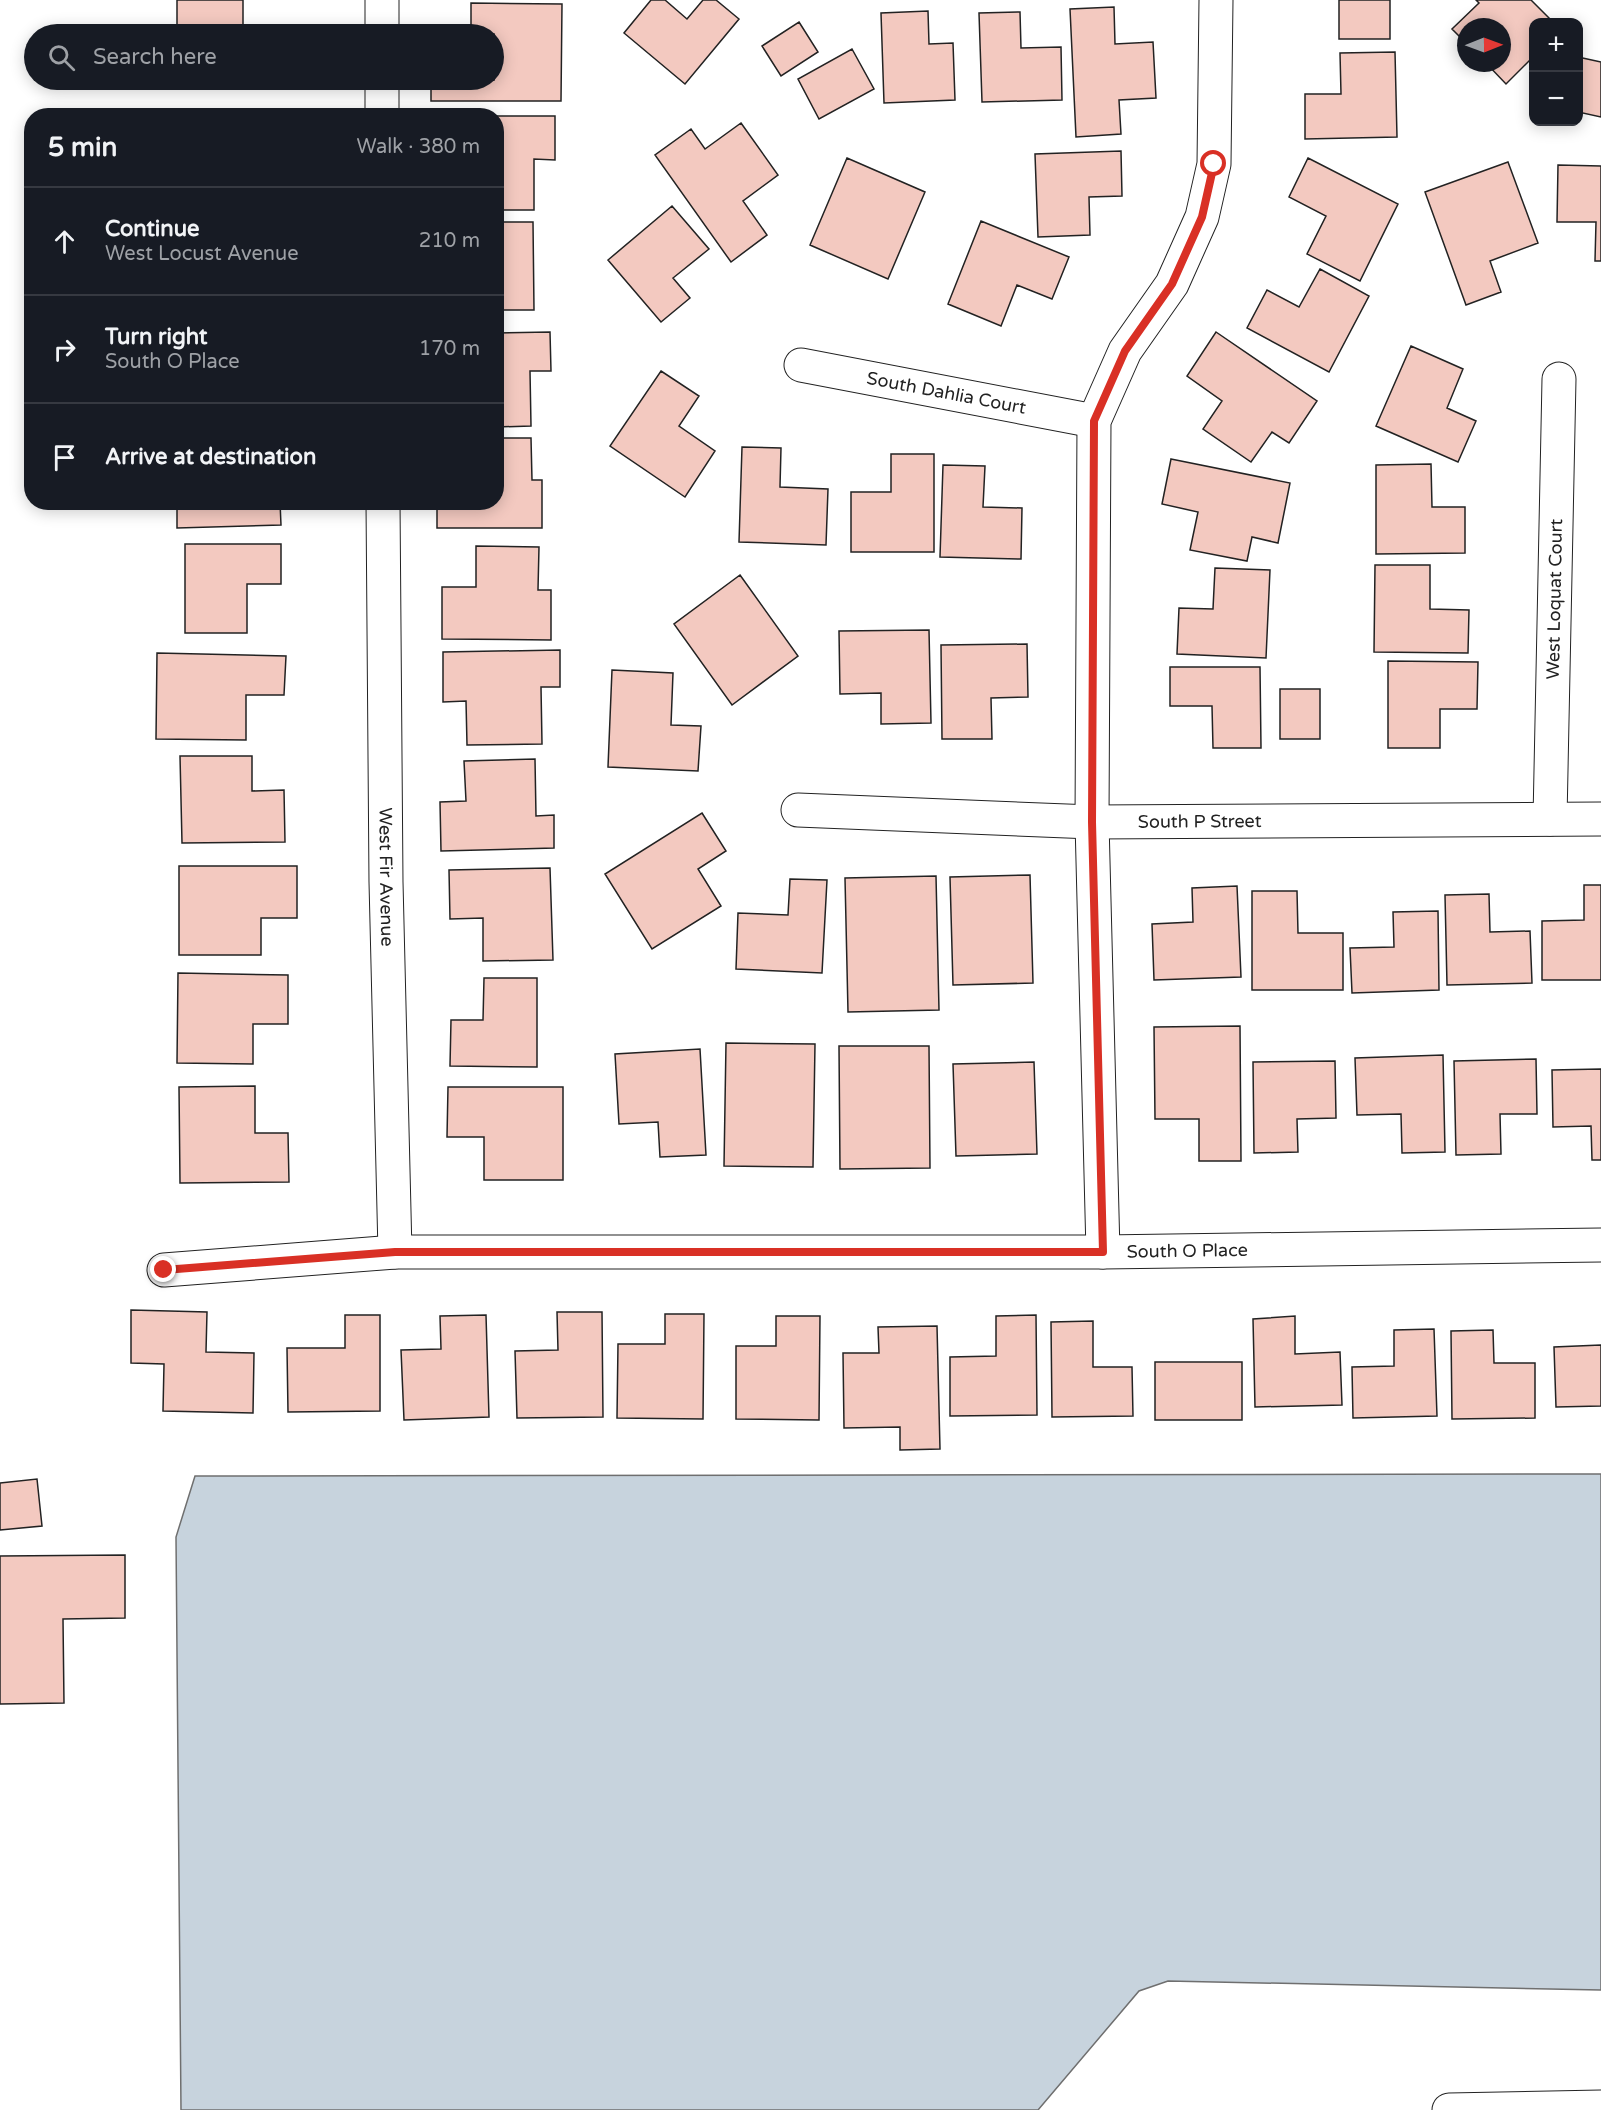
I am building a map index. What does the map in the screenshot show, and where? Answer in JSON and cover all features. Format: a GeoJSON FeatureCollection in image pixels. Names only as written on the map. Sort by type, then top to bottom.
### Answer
{"type":"FeatureCollection","features":[{"type":"Feature","properties":{"kind":"street"},"geometry":{"type":"LineString","coordinates":[[382,0],[382,24]]}},
{"type":"Feature","properties":{"kind":"street"},"geometry":{"type":"LineString","coordinates":[[1103,1252],[1092,822],[1094,421],[1125,351],[1172,284],[1202,217],[1214,164],[1216,0]]}},
{"type":"Feature","properties":{"kind":"street"},"geometry":{"type":"LineString","coordinates":[[382,90],[382,108]]}},
{"type":"Feature","properties":{"kind":"street","name":"South Dahlia Court"},"geometry":{"type":"LineString","coordinates":[[801,365],[1094,421]]}},
{"type":"Feature","properties":{"kind":"street","name":"West Loquat Court"},"geometry":{"type":"LineString","coordinates":[[1550,819],[1559,379]]}},
{"type":"Feature","properties":{"kind":"street","name":"West Fir Avenue"},"geometry":{"type":"LineString","coordinates":[[383,510],[386,894],[395,1252]]}},
{"type":"Feature","properties":{"kind":"street","name":"South P Street"},"geometry":{"type":"LineString","coordinates":[[798,810],[1092,822],[1601,819]]}},
{"type":"Feature","properties":{"kind":"street","name":"South O Place"},"geometry":{"type":"LineString","coordinates":[[164,1270],[395,1252],[1103,1252],[1601,1245]]}},
{"type":"Feature","properties":{"kind":"street"},"geometry":{"type":"LineString","coordinates":[[1449,2110],[1601,2107]]}},
{"type":"Feature","properties":{"kind":"shaded area"},"geometry":{"type":"Polygon","coordinates":[[[1601,1474],[1601,1990],[1168,1981],[1139,1991],[1038,2110],[181,2110],[176,1537],[195,1476],[1601,1474]]]}},
{"type":"Feature","properties":{"kind":"building"},"geometry":{"type":"Polygon","coordinates":[[[177,0],[243,0],[243,24],[177,24],[177,0]]]}},
{"type":"Feature","properties":{"kind":"building"},"geometry":{"type":"Polygon","coordinates":[[[651,0],[665,0],[687,19],[703,0],[716,0],[739,19],[685,84],[624,33],[651,0]]]}},
{"type":"Feature","properties":{"kind":"building"},"geometry":{"type":"Polygon","coordinates":[[[1339,0],[1390,0],[1390,39],[1339,39],[1339,0]]]}},
{"type":"Feature","properties":{"kind":"building"},"geometry":{"type":"Polygon","coordinates":[[[1476,0],[1531,0],[1549,18],[1529,18],[1529,61],[1506,84],[1495,72],[1511,72],[1511,18],[1463,18],[1479,3],[1476,0]]]}},
{"type":"Feature","properties":{"kind":"building"},"geometry":{"type":"Polygon","coordinates":[[[471,3],[562,4],[561,101],[431,101],[431,90],[504,90],[504,24],[471,24],[471,3]]]}},
{"type":"Feature","properties":{"kind":"building"},"geometry":{"type":"Polygon","coordinates":[[[1114,7],[1115,44],[1153,42],[1156,98],[1119,100],[1121,134],[1076,137],[1070,9],[1114,7]]]}},
{"type":"Feature","properties":{"kind":"building"},"geometry":{"type":"Polygon","coordinates":[[[928,11],[929,44],[953,43],[955,100],[884,103],[881,13],[928,11]]]}},
{"type":"Feature","properties":{"kind":"building"},"geometry":{"type":"Polygon","coordinates":[[[1020,12],[1021,48],[1061,47],[1062,100],[982,102],[979,13],[1020,12]]]}},
{"type":"Feature","properties":{"kind":"building"},"geometry":{"type":"Polygon","coordinates":[[[799,22],[818,52],[781,76],[762,46],[799,22]]]}},
{"type":"Feature","properties":{"kind":"building"},"geometry":{"type":"Polygon","coordinates":[[[1457,24],[1457,34],[1452,29],[1457,24]]]}},
{"type":"Feature","properties":{"kind":"building"},"geometry":{"type":"Polygon","coordinates":[[[852,49],[874,89],[819,119],[798,79],[852,49]]]}},
{"type":"Feature","properties":{"kind":"building"},"geometry":{"type":"Polygon","coordinates":[[[1395,52],[1397,137],[1305,139],[1305,94],[1341,94],[1340,53],[1395,52]]]}},
{"type":"Feature","properties":{"kind":"building"},"geometry":{"type":"Polygon","coordinates":[[[1583,58],[1601,62],[1601,117],[1583,113],[1583,58]]]}},
{"type":"Feature","properties":{"kind":"building"},"geometry":{"type":"Polygon","coordinates":[[[504,116],[555,116],[555,160],[534,159],[534,210],[504,210],[504,116]]]}},
{"type":"Feature","properties":{"kind":"building"},"geometry":{"type":"Polygon","coordinates":[[[741,123],[778,175],[743,201],[767,235],[731,262],[655,155],[691,129],[705,149],[741,123]]]}},
{"type":"Feature","properties":{"kind":"building"},"geometry":{"type":"Polygon","coordinates":[[[1121,151],[1122,196],[1089,197],[1090,235],[1038,237],[1035,154],[1121,151]]]}},
{"type":"Feature","properties":{"kind":"building"},"geometry":{"type":"Polygon","coordinates":[[[847,158],[925,192],[888,279],[810,245],[847,158]]]}},
{"type":"Feature","properties":{"kind":"building"},"geometry":{"type":"Polygon","coordinates":[[[1308,158],[1398,204],[1360,281],[1307,254],[1326,216],[1289,197],[1308,158]]]}},
{"type":"Feature","properties":{"kind":"building"},"geometry":{"type":"Polygon","coordinates":[[[1508,162],[1538,243],[1490,261],[1501,292],[1466,305],[1425,192],[1508,162]]]}},
{"type":"Feature","properties":{"kind":"building"},"geometry":{"type":"Polygon","coordinates":[[[1558,165],[1601,166],[1601,261],[1595,261],[1596,222],[1557,222],[1558,165]]]}},
{"type":"Feature","properties":{"kind":"building"},"geometry":{"type":"Polygon","coordinates":[[[672,206],[709,249],[673,278],[690,298],[661,322],[608,260],[672,206]]]}},
{"type":"Feature","properties":{"kind":"building"},"geometry":{"type":"Polygon","coordinates":[[[981,221],[1069,257],[1052,299],[1017,285],[1001,326],[948,304],[981,221]]]}},
{"type":"Feature","properties":{"kind":"building"},"geometry":{"type":"Polygon","coordinates":[[[504,222],[533,222],[534,310],[504,310],[504,222]]]}},
{"type":"Feature","properties":{"kind":"building"},"geometry":{"type":"Polygon","coordinates":[[[1320,269],[1369,296],[1329,372],[1247,328],[1267,290],[1299,307],[1320,269]]]}},
{"type":"Feature","properties":{"kind":"building"},"geometry":{"type":"Polygon","coordinates":[[[550,332],[551,371],[530,371],[531,426],[504,427],[504,333],[550,332]]]}},
{"type":"Feature","properties":{"kind":"building"},"geometry":{"type":"Polygon","coordinates":[[[1216,332],[1317,401],[1289,443],[1272,432],[1251,462],[1203,429],[1222,401],[1187,376],[1216,332]]]}},
{"type":"Feature","properties":{"kind":"building"},"geometry":{"type":"Polygon","coordinates":[[[1411,346],[1463,369],[1447,408],[1476,421],[1458,462],[1376,426],[1411,346]]]}},
{"type":"Feature","properties":{"kind":"building"},"geometry":{"type":"Polygon","coordinates":[[[661,371],[699,396],[679,426],[715,451],[685,497],[610,446],[661,371]]]}},
{"type":"Feature","properties":{"kind":"building"},"geometry":{"type":"Polygon","coordinates":[[[504,438],[531,438],[532,480],[542,480],[542,528],[437,528],[437,510],[504,510],[504,438]]]}},
{"type":"Feature","properties":{"kind":"building"},"geometry":{"type":"Polygon","coordinates":[[[742,447],[781,448],[780,487],[828,489],[826,545],[739,542],[742,447]]]}},
{"type":"Feature","properties":{"kind":"building"},"geometry":{"type":"Polygon","coordinates":[[[891,454],[934,454],[934,552],[851,552],[851,492],[891,492],[891,454]]]}},
{"type":"Feature","properties":{"kind":"building"},"geometry":{"type":"Polygon","coordinates":[[[1171,459],[1290,483],[1278,543],[1252,537],[1247,561],[1190,550],[1198,512],[1162,504],[1171,459]]]}},
{"type":"Feature","properties":{"kind":"building"},"geometry":{"type":"Polygon","coordinates":[[[1431,464],[1432,507],[1465,507],[1465,553],[1376,554],[1376,465],[1431,464]]]}},
{"type":"Feature","properties":{"kind":"building"},"geometry":{"type":"Polygon","coordinates":[[[943,465],[985,466],[983,507],[1022,508],[1021,559],[940,557],[943,465]]]}},
{"type":"Feature","properties":{"kind":"building"},"geometry":{"type":"Polygon","coordinates":[[[177,510],[280,510],[281,525],[177,528],[177,510]]]}},
{"type":"Feature","properties":{"kind":"building"},"geometry":{"type":"Polygon","coordinates":[[[185,544],[281,544],[281,584],[247,584],[247,633],[185,633],[185,544]]]}},
{"type":"Feature","properties":{"kind":"building"},"geometry":{"type":"Polygon","coordinates":[[[476,546],[539,547],[538,590],[551,590],[551,640],[442,639],[442,587],[476,587],[476,546]]]}},
{"type":"Feature","properties":{"kind":"building"},"geometry":{"type":"Polygon","coordinates":[[[1375,565],[1430,565],[1430,609],[1469,610],[1468,653],[1374,652],[1375,565]]]}},
{"type":"Feature","properties":{"kind":"building"},"geometry":{"type":"Polygon","coordinates":[[[1215,568],[1270,570],[1266,658],[1177,654],[1179,608],[1213,609],[1215,568]]]}},
{"type":"Feature","properties":{"kind":"building"},"geometry":{"type":"Polygon","coordinates":[[[740,575],[798,656],[732,705],[674,624],[740,575]]]}},
{"type":"Feature","properties":{"kind":"building"},"geometry":{"type":"Polygon","coordinates":[[[929,630],[931,723],[881,724],[881,693],[840,694],[839,631],[929,630]]]}},
{"type":"Feature","properties":{"kind":"building"},"geometry":{"type":"Polygon","coordinates":[[[1027,644],[1028,697],[991,698],[992,739],[942,739],[941,645],[1027,644]]]}},
{"type":"Feature","properties":{"kind":"building"},"geometry":{"type":"Polygon","coordinates":[[[560,650],[560,687],[541,687],[542,744],[467,745],[466,701],[443,702],[443,652],[560,650]]]}},
{"type":"Feature","properties":{"kind":"building"},"geometry":{"type":"Polygon","coordinates":[[[157,653],[286,656],[284,695],[246,695],[246,740],[156,739],[157,653]]]}},
{"type":"Feature","properties":{"kind":"building"},"geometry":{"type":"Polygon","coordinates":[[[1388,661],[1478,662],[1477,709],[1440,709],[1440,748],[1388,748],[1388,661]]]}},
{"type":"Feature","properties":{"kind":"building"},"geometry":{"type":"Polygon","coordinates":[[[1170,667],[1260,667],[1261,748],[1213,748],[1212,706],[1170,706],[1170,667]]]}},
{"type":"Feature","properties":{"kind":"building"},"geometry":{"type":"Polygon","coordinates":[[[612,670],[673,673],[671,725],[701,726],[698,771],[608,767],[612,670]]]}},
{"type":"Feature","properties":{"kind":"building"},"geometry":{"type":"Polygon","coordinates":[[[1280,689],[1320,689],[1320,739],[1280,739],[1280,689]]]}},
{"type":"Feature","properties":{"kind":"building"},"geometry":{"type":"Polygon","coordinates":[[[180,756],[252,756],[252,791],[284,790],[285,842],[182,843],[180,756]]]}},
{"type":"Feature","properties":{"kind":"building"},"geometry":{"type":"Polygon","coordinates":[[[535,759],[536,816],[554,815],[554,848],[441,851],[440,802],[466,801],[464,761],[535,759]]]}},
{"type":"Feature","properties":{"kind":"building"},"geometry":{"type":"Polygon","coordinates":[[[702,813],[726,851],[698,869],[721,906],[652,949],[605,874],[702,813]]]}},
{"type":"Feature","properties":{"kind":"building"},"geometry":{"type":"Polygon","coordinates":[[[179,866],[297,866],[297,918],[261,918],[261,955],[179,955],[179,866]]]}},
{"type":"Feature","properties":{"kind":"building"},"geometry":{"type":"Polygon","coordinates":[[[550,868],[553,960],[483,961],[483,918],[450,919],[449,870],[550,868]]]}},
{"type":"Feature","properties":{"kind":"building"},"geometry":{"type":"Polygon","coordinates":[[[1030,875],[1033,983],[953,985],[950,877],[1030,875]]]}},
{"type":"Feature","properties":{"kind":"building"},"geometry":{"type":"Polygon","coordinates":[[[936,876],[939,1010],[848,1012],[845,878],[936,876]]]}},
{"type":"Feature","properties":{"kind":"building"},"geometry":{"type":"Polygon","coordinates":[[[790,879],[827,880],[822,973],[736,969],[738,913],[788,915],[790,879]]]}},
{"type":"Feature","properties":{"kind":"building"},"geometry":{"type":"Polygon","coordinates":[[[1584,885],[1601,885],[1601,980],[1542,980],[1542,921],[1584,920],[1584,885]]]}},
{"type":"Feature","properties":{"kind":"building"},"geometry":{"type":"Polygon","coordinates":[[[1237,886],[1241,977],[1154,980],[1152,924],[1193,922],[1192,888],[1237,886]]]}},
{"type":"Feature","properties":{"kind":"building"},"geometry":{"type":"Polygon","coordinates":[[[1252,891],[1297,891],[1298,933],[1343,933],[1343,990],[1252,990],[1252,891]]]}},
{"type":"Feature","properties":{"kind":"building"},"geometry":{"type":"Polygon","coordinates":[[[1489,894],[1490,932],[1530,931],[1532,983],[1447,985],[1445,895],[1489,894]]]}},
{"type":"Feature","properties":{"kind":"building"},"geometry":{"type":"Polygon","coordinates":[[[1438,911],[1439,990],[1352,993],[1350,948],[1394,947],[1393,912],[1438,911]]]}},
{"type":"Feature","properties":{"kind":"building"},"geometry":{"type":"Polygon","coordinates":[[[178,973],[288,975],[288,1024],[253,1024],[253,1064],[177,1063],[178,973]]]}},
{"type":"Feature","properties":{"kind":"building"},"geometry":{"type":"Polygon","coordinates":[[[484,978],[537,978],[537,1067],[450,1066],[451,1020],[483,1020],[484,978]]]}},
{"type":"Feature","properties":{"kind":"building"},"geometry":{"type":"Polygon","coordinates":[[[1240,1026],[1241,1161],[1199,1161],[1199,1119],[1155,1119],[1154,1027],[1240,1026]]]}},
{"type":"Feature","properties":{"kind":"building"},"geometry":{"type":"Polygon","coordinates":[[[726,1043],[815,1044],[813,1167],[724,1166],[726,1043]]]}},
{"type":"Feature","properties":{"kind":"building"},"geometry":{"type":"Polygon","coordinates":[[[839,1046],[929,1046],[930,1168],[840,1169],[839,1046]]]}},
{"type":"Feature","properties":{"kind":"building"},"geometry":{"type":"Polygon","coordinates":[[[700,1049],[706,1155],[660,1157],[658,1122],[619,1124],[615,1054],[700,1049]]]}},
{"type":"Feature","properties":{"kind":"building"},"geometry":{"type":"Polygon","coordinates":[[[1443,1055],[1445,1152],[1402,1153],[1401,1114],[1357,1115],[1355,1058],[1443,1055]]]}},
{"type":"Feature","properties":{"kind":"building"},"geometry":{"type":"Polygon","coordinates":[[[1536,1059],[1537,1114],[1500,1114],[1501,1154],[1456,1155],[1454,1061],[1536,1059]]]}},
{"type":"Feature","properties":{"kind":"building"},"geometry":{"type":"Polygon","coordinates":[[[1335,1061],[1336,1118],[1297,1119],[1298,1152],[1254,1153],[1253,1062],[1335,1061]]]}},
{"type":"Feature","properties":{"kind":"building"},"geometry":{"type":"Polygon","coordinates":[[[1034,1062],[1037,1154],[956,1156],[953,1064],[1034,1062]]]}},
{"type":"Feature","properties":{"kind":"building"},"geometry":{"type":"Polygon","coordinates":[[[1601,1069],[1601,1160],[1592,1160],[1591,1126],[1553,1127],[1552,1070],[1601,1069]]]}},
{"type":"Feature","properties":{"kind":"building"},"geometry":{"type":"Polygon","coordinates":[[[255,1086],[255,1133],[288,1133],[289,1182],[180,1183],[179,1087],[255,1086]]]}},
{"type":"Feature","properties":{"kind":"building"},"geometry":{"type":"Polygon","coordinates":[[[448,1087],[563,1087],[563,1180],[484,1180],[484,1137],[447,1137],[448,1087]]]}},
{"type":"Feature","properties":{"kind":"building"},"geometry":{"type":"Polygon","coordinates":[[[131,1310],[207,1312],[206,1352],[254,1353],[253,1413],[163,1411],[164,1364],[131,1363],[131,1310]]]}},
{"type":"Feature","properties":{"kind":"building"},"geometry":{"type":"Polygon","coordinates":[[[557,1312],[602,1312],[603,1417],[517,1418],[515,1351],[558,1350],[557,1312]]]}},
{"type":"Feature","properties":{"kind":"building"},"geometry":{"type":"Polygon","coordinates":[[[665,1314],[704,1314],[703,1419],[617,1418],[618,1344],[665,1344],[665,1314]]]}},
{"type":"Feature","properties":{"kind":"building"},"geometry":{"type":"Polygon","coordinates":[[[345,1315],[380,1315],[380,1411],[288,1412],[287,1348],[345,1348],[345,1315]]]}},
{"type":"Feature","properties":{"kind":"building"},"geometry":{"type":"Polygon","coordinates":[[[486,1315],[489,1417],[404,1420],[401,1350],[441,1349],[440,1316],[486,1315]]]}},
{"type":"Feature","properties":{"kind":"building"},"geometry":{"type":"Polygon","coordinates":[[[1036,1315],[1037,1415],[950,1416],[950,1357],[996,1356],[996,1316],[1036,1315]]]}},
{"type":"Feature","properties":{"kind":"building"},"geometry":{"type":"Polygon","coordinates":[[[776,1316],[820,1316],[819,1420],[736,1419],[736,1346],[776,1346],[776,1316]]]}},
{"type":"Feature","properties":{"kind":"building"},"geometry":{"type":"Polygon","coordinates":[[[1295,1316],[1295,1354],[1340,1352],[1342,1405],[1255,1407],[1253,1319],[1295,1316]]]}},
{"type":"Feature","properties":{"kind":"building"},"geometry":{"type":"Polygon","coordinates":[[[1093,1321],[1093,1367],[1132,1367],[1133,1416],[1052,1417],[1051,1322],[1093,1321]]]}},
{"type":"Feature","properties":{"kind":"building"},"geometry":{"type":"Polygon","coordinates":[[[937,1326],[940,1449],[900,1450],[900,1427],[844,1428],[843,1353],[879,1353],[878,1327],[937,1326]]]}},
{"type":"Feature","properties":{"kind":"building"},"geometry":{"type":"Polygon","coordinates":[[[1434,1329],[1437,1416],[1353,1418],[1352,1367],[1394,1366],[1394,1330],[1434,1329]]]}},
{"type":"Feature","properties":{"kind":"building"},"geometry":{"type":"Polygon","coordinates":[[[1493,1330],[1494,1363],[1535,1363],[1535,1418],[1452,1419],[1451,1331],[1493,1330]]]}},
{"type":"Feature","properties":{"kind":"building"},"geometry":{"type":"Polygon","coordinates":[[[1601,1345],[1601,1406],[1556,1407],[1554,1347],[1601,1345]]]}},
{"type":"Feature","properties":{"kind":"building"},"geometry":{"type":"Polygon","coordinates":[[[1155,1362],[1242,1362],[1242,1420],[1155,1420],[1155,1362]]]}},
{"type":"Feature","properties":{"kind":"building"},"geometry":{"type":"Polygon","coordinates":[[[37,1479],[42,1526],[0,1530],[0,1483],[37,1479]]]}},
{"type":"Feature","properties":{"kind":"building"},"geometry":{"type":"Polygon","coordinates":[[[125,1555],[125,1618],[63,1619],[64,1703],[0,1704],[0,1556],[125,1555]]]}},
{"type":"Feature","properties":{"kind":"route"},"geometry":{"type":"LineString","coordinates":[[164,1270],[395,1252],[1103,1252],[1092,822],[1094,421],[1125,351],[1172,284],[1202,217],[1214,164]]}}]}
